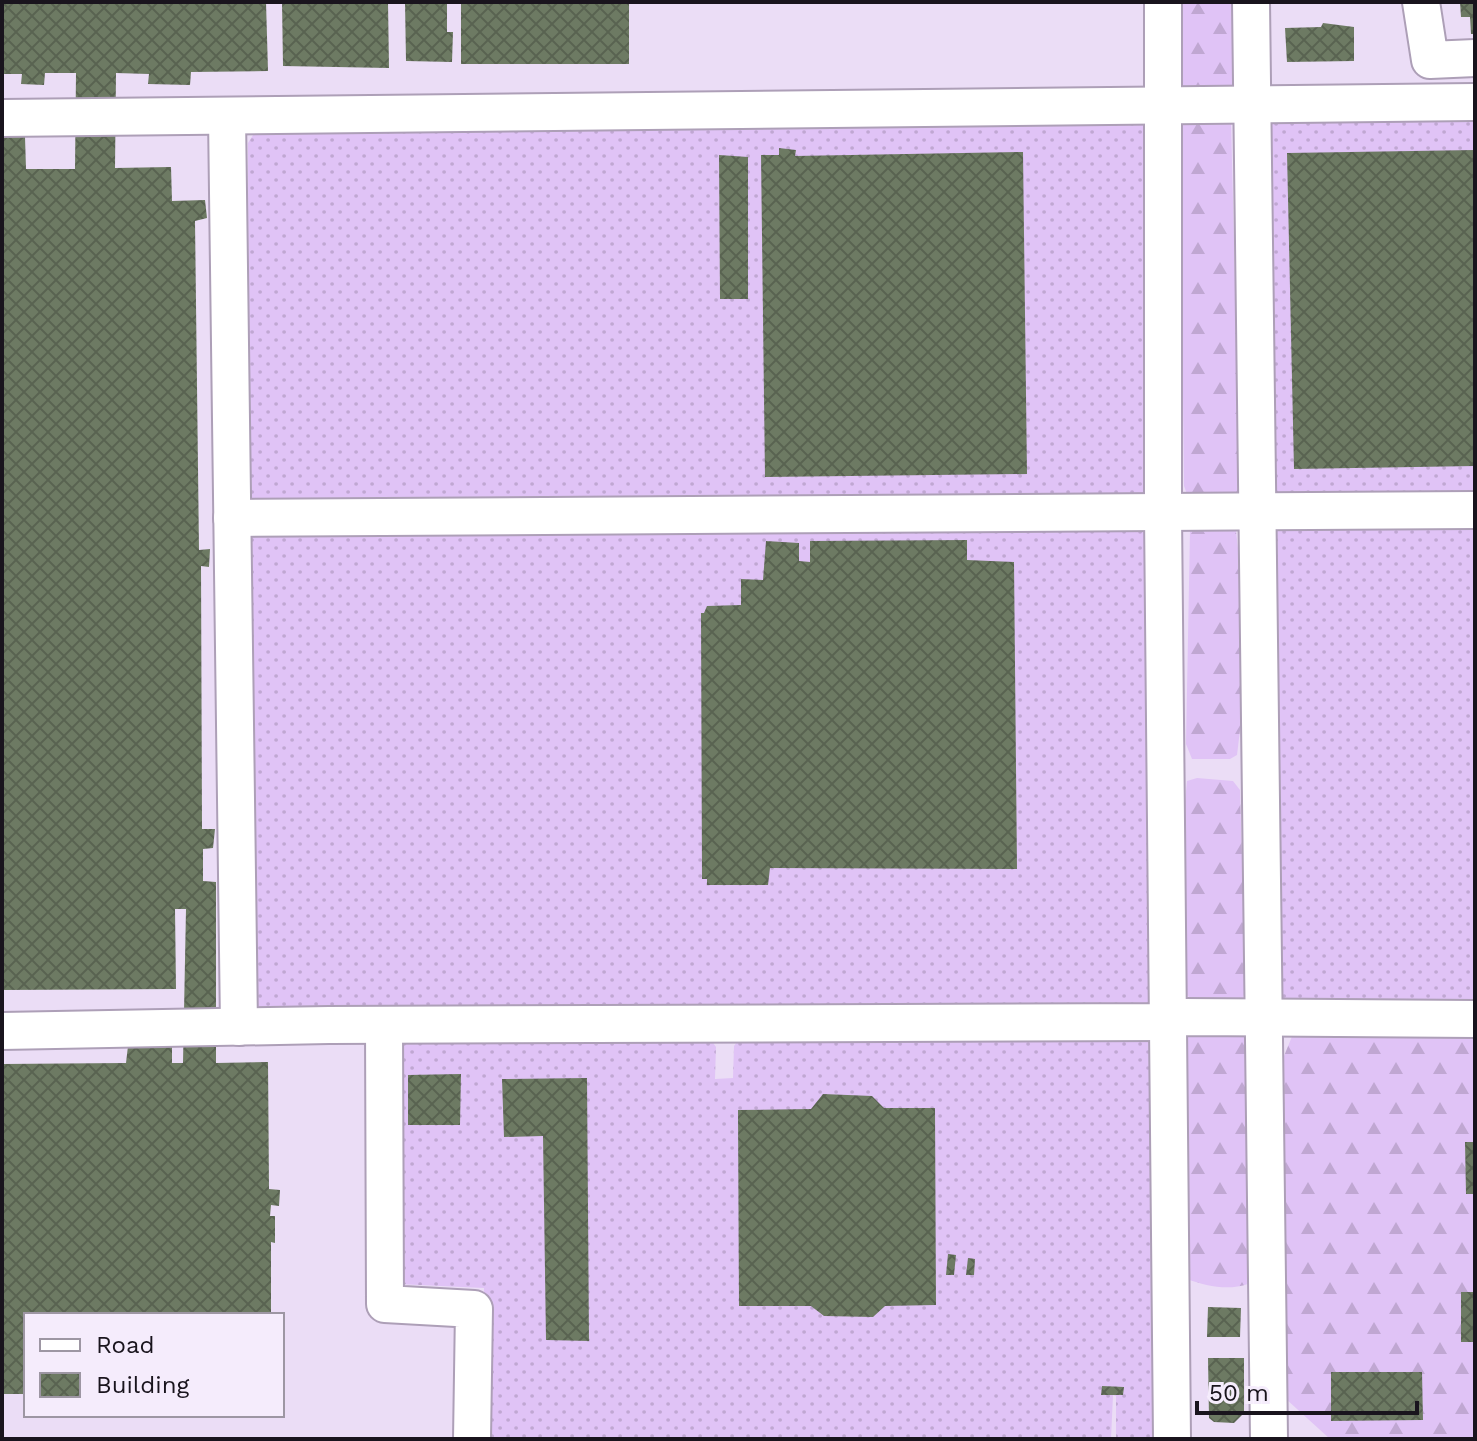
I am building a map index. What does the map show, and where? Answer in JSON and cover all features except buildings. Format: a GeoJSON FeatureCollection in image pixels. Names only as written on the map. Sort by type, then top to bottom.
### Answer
{"type":"FeatureCollection","features":[{"type":"Feature","properties":{"kind":"street"},"geometry":{"type":"LineString","coordinates":[[1163,2],[1163,514],[1172,1439]]}},
{"type":"Feature","properties":{"kind":"street"},"geometry":{"type":"LineString","coordinates":[[1251,2],[1269,1439]]}},
{"type":"Feature","properties":{"kind":"street"},"geometry":{"type":"LineString","coordinates":[[1421,2],[1430,60],[1475,58]]}},
{"type":"Feature","properties":{"kind":"street"},"geometry":{"type":"LineString","coordinates":[[2,118],[1475,102]]}},
{"type":"Feature","properties":{"kind":"street"},"geometry":{"type":"LineString","coordinates":[[227,116],[239,1027]]}},
{"type":"Feature","properties":{"kind":"street"},"geometry":{"type":"LineString","coordinates":[[232,518],[1475,510]]}},
{"type":"Feature","properties":{"kind":"street"},"geometry":{"type":"LineString","coordinates":[[2,1031],[384,1025],[1170,1022],[1183,1017],[1475,1019]]}},
{"type":"Feature","properties":{"kind":"street"},"geometry":{"type":"LineString","coordinates":[[384,1025],[385,1304],[474,1309],[472,1439]]}},
{"type":"Feature","properties":{"kind":"green space"},"geometry":{"type":"Polygon","coordinates":[[[1175,2],[1237,2],[1236,88],[1187,91],[1182,86],[1175,2]]]}},
{"type":"Feature","properties":{"kind":"green space"},"geometry":{"type":"Polygon","coordinates":[[[1475,114],[1475,495],[1284,498],[1274,493],[1271,122],[1475,114]]]}},
{"type":"Feature","properties":{"kind":"green space"},"geometry":{"type":"Polygon","coordinates":[[[1138,117],[1147,126],[1149,498],[249,503],[248,143],[255,132],[1138,117]]]}},
{"type":"Feature","properties":{"kind":"green space"},"geometry":{"type":"Polygon","coordinates":[[[1180,121],[1231,121],[1240,482],[1239,492],[1232,497],[1187,494],[1184,486],[1180,121]]]}},
{"type":"Feature","properties":{"kind":"green space"},"geometry":{"type":"Polygon","coordinates":[[[1235,523],[1241,573],[1242,714],[1237,755],[1230,759],[1192,759],[1186,744],[1190,530],[1196,525],[1235,523]]]}},
{"type":"Feature","properties":{"kind":"green space"},"geometry":{"type":"Polygon","coordinates":[[[1475,525],[1475,1003],[1281,1000],[1274,539],[1279,527],[1475,525]]]}},
{"type":"Feature","properties":{"kind":"green space"},"geometry":{"type":"Polygon","coordinates":[[[1148,529],[1150,1008],[588,1011],[582,1006],[256,1013],[252,533],[1148,529]]]}},
{"type":"Feature","properties":{"kind":"green space"},"geometry":{"type":"Polygon","coordinates":[[[1197,778],[1233,781],[1240,790],[1246,989],[1242,1000],[1193,1001],[1186,994],[1182,978],[1182,833],[1187,781],[1197,778]]]}},
{"type":"Feature","properties":{"kind":"green space"},"geometry":{"type":"Polygon","coordinates":[[[1245,1031],[1250,1277],[1248,1284],[1217,1287],[1187,1279],[1185,1039],[1189,1032],[1245,1031]]]}},
{"type":"Feature","properties":{"kind":"green space"},"geometry":{"type":"Polygon","coordinates":[[[1293,1034],[1475,1035],[1475,1439],[1330,1439],[1286,1399],[1284,1056],[1293,1034]]]}},
{"type":"Feature","properties":{"kind":"green space"},"geometry":{"type":"Polygon","coordinates":[[[741,1036],[1153,1037],[1157,1439],[1116,1439],[1116,1396],[1113,1395],[1111,1439],[483,1439],[484,1288],[398,1284],[396,1039],[709,1037],[716,1047],[715,1079],[733,1078],[734,1046],[741,1036]]]}}]}
